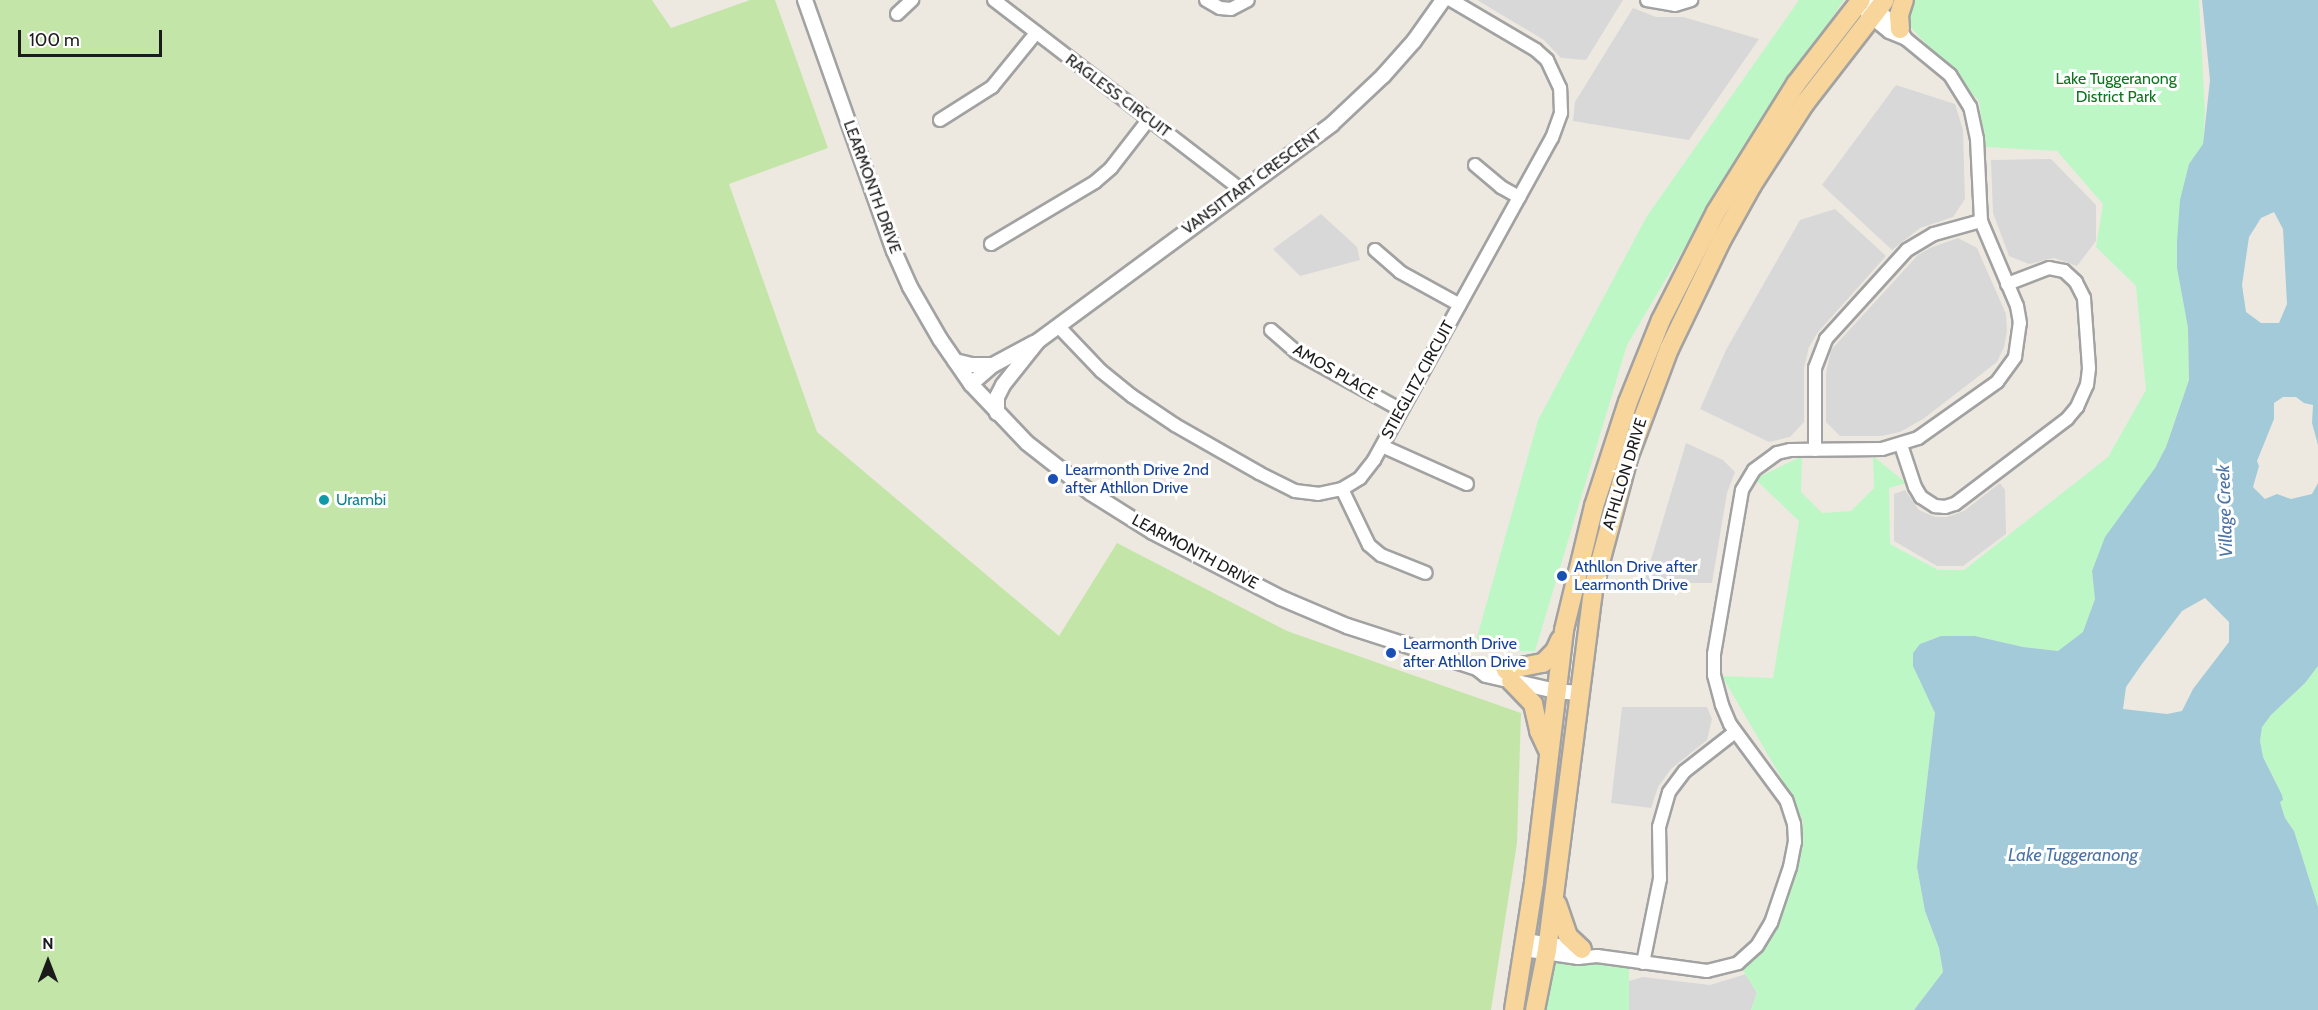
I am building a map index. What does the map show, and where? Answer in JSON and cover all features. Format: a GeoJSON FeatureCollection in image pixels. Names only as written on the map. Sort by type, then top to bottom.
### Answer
{"type":"FeatureCollection","features":[{"type":"Feature","properties":{"kind":"main road"},"geometry":{"type":"LineString","coordinates":[[1903,34],[1899,15],[1904,0]]}},
{"type":"Feature","properties":{"kind":"main road","name":"ATHLLON DRIVE"},"geometry":{"type":"LineString","coordinates":[[1514,1010],[1525,945],[1564,630],[1574,581],[1604,471],[1628,402],[1661,320],[1716,212],[1756,143],[1796,84],[1870,5]]}},
{"type":"Feature","properties":{"kind":"main road","name":"ATHLLON DRIVE"},"geometry":{"type":"LineString","coordinates":[[1536,1010],[1556,887],[1578,693],[1594,585],[1628,459],[1668,349],[1722,239],[1752,185],[1870,5]]}},
{"type":"Feature","properties":{"kind":"main road"},"geometry":{"type":"LineString","coordinates":[[1549,751],[1539,731],[1533,704],[1509,675],[1547,660],[1555,651],[1564,630]]}},
{"type":"Feature","properties":{"kind":"main road"},"geometry":{"type":"LineString","coordinates":[[1556,887],[1561,921],[1568,936],[1589,952]]}},
{"type":"Feature","properties":{"kind":"street","name":"LEARMONTH DRIVE"},"geometry":{"type":"LineString","coordinates":[[805,0],[897,258],[920,305],[971,384],[1035,450],[1091,493],[1216,567],[1347,626],[1477,668],[1488,666],[1509,675],[1578,693]]}},
{"type":"Feature","properties":{"kind":"street"},"geometry":{"type":"LineString","coordinates":[[897,14],[912,0]]}},
{"type":"Feature","properties":{"kind":"street","name":"RAGLESS CIRCUIT"},"geometry":{"type":"LineString","coordinates":[[994,0],[1243,190]]}},
{"type":"Feature","properties":{"kind":"street"},"geometry":{"type":"LineString","coordinates":[[1206,0],[1220,8],[1231,9],[1248,0]]}},
{"type":"Feature","properties":{"kind":"street","name":"VANSITTART CRESCENT"},"geometry":{"type":"LineString","coordinates":[[971,384],[993,365],[1059,327],[1332,124],[1414,41],[1443,0]]}},
{"type":"Feature","properties":{"kind":"street","name":"STIEGLITZ CIRCUIT"},"geometry":{"type":"LineString","coordinates":[[1059,327],[1101,371],[1132,396],[1231,458],[1303,493],[1318,494],[1341,489],[1365,473],[1557,128],[1561,96],[1555,73],[1547,60],[1536,51],[1451,0]]}},
{"type":"Feature","properties":{"kind":"street"},"geometry":{"type":"LineString","coordinates":[[1647,0],[1675,5],[1691,0]]}},
{"type":"Feature","properties":{"kind":"street"},"geometry":{"type":"LineString","coordinates":[[1525,945],[1547,948],[1578,958],[1589,952],[1692,971],[1723,969],[1738,963],[1751,953],[1771,923],[1793,859],[1794,824],[1786,800],[1735,732],[1716,686],[1714,654],[1742,490],[1754,470],[1770,456],[1790,450],[1882,449],[1902,445],[1926,433],[1997,382],[2007,371],[2017,348],[2020,323],[2017,306],[1981,221],[1977,139],[1970,107],[1950,75],[1870,5]]}},
{"type":"Feature","properties":{"kind":"street"},"geometry":{"type":"LineString","coordinates":[[940,120],[992,87],[1036,33]]}},
{"type":"Feature","properties":{"kind":"street"},"geometry":{"type":"LineString","coordinates":[[991,244],[1095,182],[1111,168],[1149,119]]}},
{"type":"Feature","properties":{"kind":"street"},"geometry":{"type":"LineString","coordinates":[[1475,165],[1501,187],[1519,197]]}},
{"type":"Feature","properties":{"kind":"street"},"geometry":{"type":"LineString","coordinates":[[1815,450],[1815,368],[1826,339],[1907,250],[1934,234],[1981,221]]}},
{"type":"Feature","properties":{"kind":"street"},"geometry":{"type":"LineString","coordinates":[[1375,250],[1400,272],[1460,305]]}},
{"type":"Feature","properties":{"kind":"street"},"geometry":{"type":"LineString","coordinates":[[1902,445],[1915,487],[1921,497],[1930,504],[1945,507],[1955,504],[2067,419],[2077,407],[2087,385],[2089,368],[2084,298],[2076,282],[2064,271],[2049,268],[2007,284]]}},
{"type":"Feature","properties":{"kind":"street","name":"AMOS PLACE"},"geometry":{"type":"LineString","coordinates":[[1271,330],[1296,352],[1401,411]]}},
{"type":"Feature","properties":{"kind":"street","name":"VANSITTART CRESCENT"},"geometry":{"type":"LineString","coordinates":[[997,413],[997,397],[1003,385],[1038,341]]}},
{"type":"Feature","properties":{"kind":"street"},"geometry":{"type":"LineString","coordinates":[[956,361],[971,365],[993,365]]}},
{"type":"Feature","properties":{"kind":"street"},"geometry":{"type":"LineString","coordinates":[[1382,446],[1467,484]]}},
{"type":"Feature","properties":{"kind":"street"},"geometry":{"type":"LineString","coordinates":[[1341,489],[1369,545],[1381,555],[1426,573]]}},
{"type":"Feature","properties":{"kind":"street"},"geometry":{"type":"LineString","coordinates":[[1643,963],[1660,879],[1659,827],[1662,808],[1674,784],[1685,771],[1735,732]]}},
{"type":"Feature","properties":{"kind":"shaded area"},"geometry":{"type":"Polygon","coordinates":[[[1477,0],[1623,0],[1586,60],[1561,58],[1544,40],[1477,0]]]}},
{"type":"Feature","properties":{"kind":"shaded area"},"geometry":{"type":"Polygon","coordinates":[[[1633,8],[1656,17],[1683,17],[1759,39],[1689,140],[1573,121],[1575,102],[1633,8]]]}},
{"type":"Feature","properties":{"kind":"shaded area"},"geometry":{"type":"Polygon","coordinates":[[[1896,85],[1955,104],[1963,130],[1965,199],[1953,217],[1920,228],[1892,250],[1822,185],[1896,85]]]}},
{"type":"Feature","properties":{"kind":"shaded area"},"geometry":{"type":"Polygon","coordinates":[[[2051,159],[2096,205],[2096,241],[2077,266],[2054,258],[2029,264],[2009,256],[1993,213],[1991,160],[2051,159]]]}},
{"type":"Feature","properties":{"kind":"shaded area"},"geometry":{"type":"Polygon","coordinates":[[[1835,209],[1886,256],[1818,332],[1809,347],[1804,368],[1804,422],[1790,437],[1769,442],[1700,409],[1726,350],[1800,220],[1835,209]]]}},
{"type":"Feature","properties":{"kind":"shaded area"},"geometry":{"type":"Polygon","coordinates":[[[1321,214],[1357,247],[1360,260],[1300,276],[1273,249],[1321,214]]]}},
{"type":"Feature","properties":{"kind":"shaded area"},"geometry":{"type":"Polygon","coordinates":[[[1958,238],[1977,248],[2006,314],[2007,331],[2004,347],[1997,362],[1923,419],[1900,432],[1881,436],[1840,436],[1826,422],[1826,373],[1831,350],[1918,255],[1958,238]]]}},
{"type":"Feature","properties":{"kind":"shaded area"},"geometry":{"type":"Polygon","coordinates":[[[1686,443],[1723,460],[1735,472],[1727,493],[1712,583],[1644,583],[1686,443]]]}},
{"type":"Feature","properties":{"kind":"shaded area"},"geometry":{"type":"Polygon","coordinates":[[[2000,483],[2005,490],[2006,534],[1963,566],[1937,566],[1894,541],[1894,494],[1905,490],[1919,510],[1935,517],[1947,517],[1964,511],[2000,483]]]}},
{"type":"Feature","properties":{"kind":"shaded area"},"geometry":{"type":"Polygon","coordinates":[[[1622,707],[1707,707],[1712,719],[1707,740],[1671,769],[1658,787],[1651,808],[1611,803],[1622,707]]]}},
{"type":"Feature","properties":{"kind":"shaded area"},"geometry":{"type":"Polygon","coordinates":[[[1746,974],[1757,993],[1751,1010],[1629,1010],[1629,981],[1643,977],[1710,985],[1746,974]]]}},
{"type":"Feature","properties":{"kind":"green space"},"geometry":{"type":"Polygon","coordinates":[[[0,0],[652,0],[671,28],[750,0],[775,0],[828,148],[729,184],[817,432],[1059,636],[1117,543],[1287,631],[1521,713],[1517,843],[1491,1010],[0,1010],[0,0]]]}},
{"type":"Feature","properties":{"kind":"green space"},"geometry":{"type":"Polygon","coordinates":[[[1799,0],[1844,0],[1740,154],[1627,345],[1535,651],[1494,651],[1474,648],[1538,420],[1647,216],[1799,0]]]}},
{"type":"Feature","properties":{"kind":"green space","name":"Lake Tuggeranong District Park"},"geometry":{"type":"Polygon","coordinates":[[[1897,0],[2199,0],[2205,112],[2203,144],[2189,164],[2177,268],[2188,328],[2189,380],[2166,447],[2092,571],[2095,599],[2083,633],[2058,651],[2023,647],[1975,636],[1941,636],[1920,644],[1928,695],[1935,713],[1917,867],[1925,911],[1939,948],[1943,972],[1914,1010],[1751,1010],[1757,993],[1741,967],[1764,950],[1796,866],[1803,821],[1778,772],[1722,676],[1773,678],[1799,521],[1755,479],[1802,456],[1801,492],[1822,513],[1851,511],[1874,488],[1873,456],[1906,483],[1889,488],[1890,544],[1938,570],[1964,570],[2108,457],[2146,390],[2136,286],[2096,247],[2103,204],[2057,151],[1985,147],[1979,101],[1891,6],[1897,0]]]}},
{"type":"Feature","properties":{"kind":"green space"},"geometry":{"type":"Polygon","coordinates":[[[2318,666],[2318,907],[2294,831],[2285,818],[2280,802],[2282,795],[2263,757],[2260,741],[2262,727],[2271,715],[2305,683],[2318,666]]]}},
{"type":"Feature","properties":{"kind":"green space"},"geometry":{"type":"Polygon","coordinates":[[[1553,959],[1629,966],[1629,1010],[1543,1010],[1553,959]]]}},
{"type":"Feature","properties":{"kind":"water","name":"Lake Tuggeranong"},"geometry":{"type":"Polygon","coordinates":[[[2202,0],[2318,0],[2318,445],[2312,423],[2313,405],[2304,403],[2296,397],[2283,397],[2274,403],[2274,419],[2257,461],[2259,466],[2253,487],[2265,499],[2277,494],[2291,499],[2312,494],[2318,483],[2318,666],[2305,683],[2271,715],[2262,727],[2260,741],[2263,757],[2282,795],[2283,800],[2280,802],[2285,818],[2294,831],[2318,907],[2318,1010],[1914,1010],[1943,972],[1939,948],[1925,911],[1917,867],[1935,713],[1913,666],[1913,653],[1920,644],[1941,636],[1975,636],[2023,647],[2058,651],[2083,632],[2095,599],[2092,571],[2105,537],[2155,468],[2166,447],[2189,380],[2188,328],[2177,268],[2177,242],[2180,200],[2189,164],[2203,144],[2210,80],[2202,0]],[[2274,212],[2261,218],[2249,237],[2242,285],[2246,312],[2261,323],[2279,323],[2287,304],[2283,229],[2274,212]],[[2205,598],[2182,611],[2142,664],[2126,687],[2123,709],[2167,714],[2182,711],[2193,689],[2229,642],[2229,622],[2205,598]]]}},
{"type":"Feature","properties":{"kind":"place","name":"Learmonth Drive 2nd after Athllon Drive"},"geometry":{"type":"Point","coordinates":[1053,479]}},
{"type":"Feature","properties":{"kind":"place","name":"Urambi"},"geometry":{"type":"Point","coordinates":[324,500]}},
{"type":"Feature","properties":{"kind":"place","name":"Athllon Drive after Learmonth Drive"},"geometry":{"type":"Point","coordinates":[1562,576]}},
{"type":"Feature","properties":{"kind":"place","name":"Learmonth Drive after Athllon Drive"},"geometry":{"type":"Point","coordinates":[1391,653]}},
{"type":"Feature","properties":{"kind":"water label","name":"Village Creek"},"geometry":{"type":"Point","coordinates":[2225,511]}}]}
